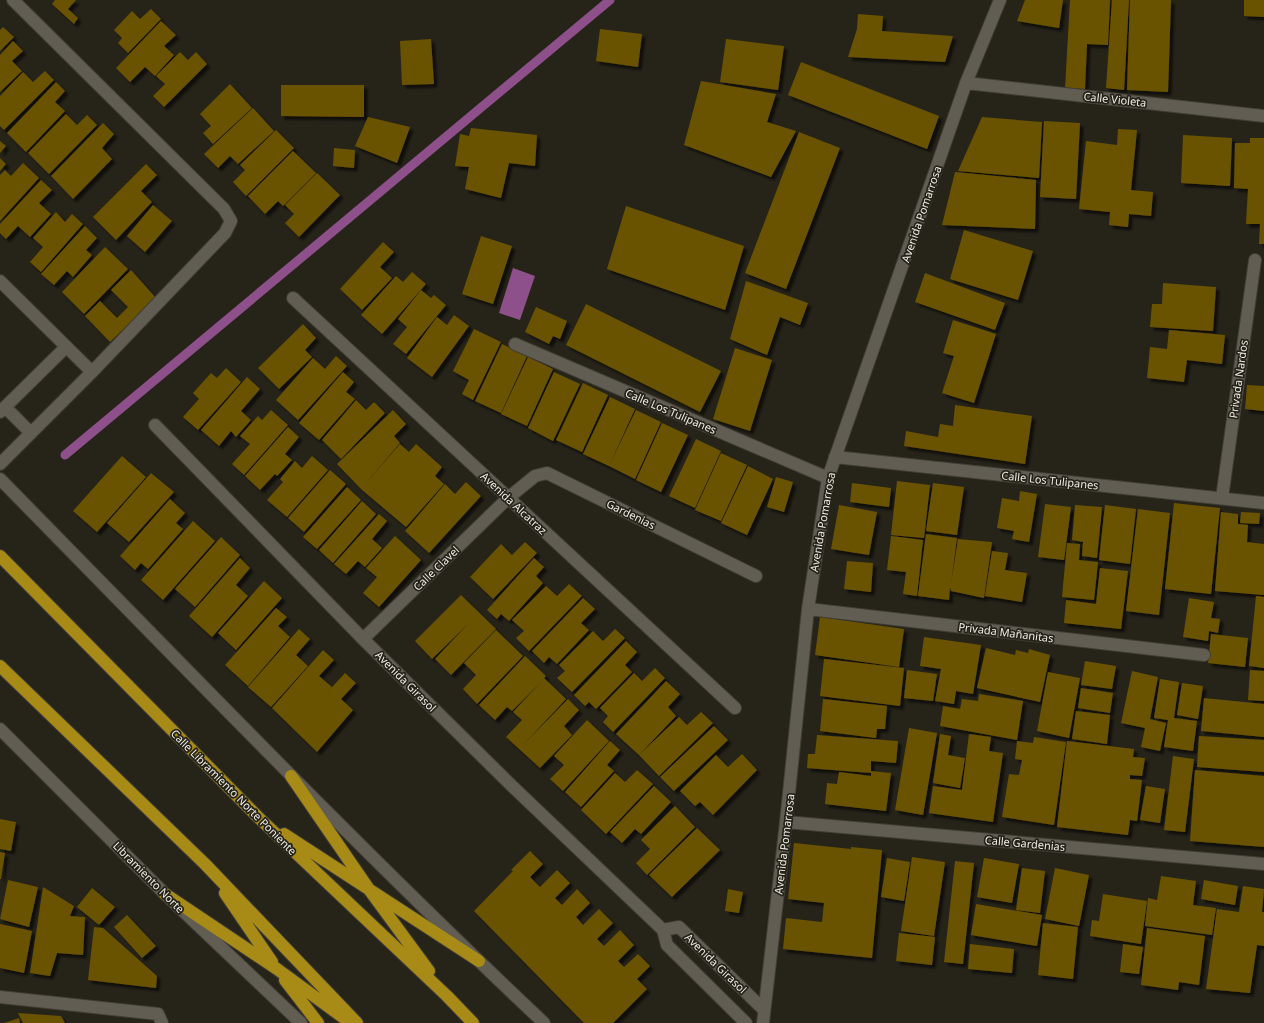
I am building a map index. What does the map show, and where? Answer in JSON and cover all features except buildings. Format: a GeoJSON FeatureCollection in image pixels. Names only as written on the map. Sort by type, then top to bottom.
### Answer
{"type":"FeatureCollection","features":[{"type":"Feature","properties":{"kind":"highway","name":"Calle Libramiento Norte Poniente"},"geometry":{"type":"LineString","coordinates":[[0,556],[258,817],[447,996],[473,1023]]}},
{"type":"Feature","properties":{"kind":"highway"},"geometry":{"type":"LineString","coordinates":[[0,666],[205,864],[357,1023]]}},
{"type":"Feature","properties":{"kind":"highway"},"geometry":{"type":"LineString","coordinates":[[292,776],[368,888],[447,996]]}},
{"type":"Feature","properties":{"kind":"highway"},"geometry":{"type":"LineString","coordinates":[[258,817],[479,961]]}},
{"type":"Feature","properties":{"kind":"highway"},"geometry":{"type":"LineString","coordinates":[[205,864],[277,969],[318,1023]]}},
{"type":"Feature","properties":{"kind":"highway"},"geometry":{"type":"LineString","coordinates":[[165,894],[277,969],[350,1023]]}},
{"type":"Feature","properties":{"kind":"street"},"geometry":{"type":"LineString","coordinates":[[0,464],[92,372],[225,233],[231,221],[224,209],[13,0]]}},
{"type":"Feature","properties":{"kind":"street","name":"Avenida Pomarrosa"},"geometry":{"type":"LineString","coordinates":[[763,1023],[808,609],[828,478],[966,83],[1000,0]]}},
{"type":"Feature","properties":{"kind":"street","name":"Calle Violeta"},"geometry":{"type":"LineString","coordinates":[[966,83],[1264,116]]}},
{"type":"Feature","properties":{"kind":"street","name":"Privada Nardos"},"geometry":{"type":"LineString","coordinates":[[1222,498],[1254,260]]}},
{"type":"Feature","properties":{"kind":"street"},"geometry":{"type":"LineString","coordinates":[[0,281],[65,348],[92,372]]}},
{"type":"Feature","properties":{"kind":"street","name":"Avenida Alcatraz"},"geometry":{"type":"LineString","coordinates":[[293,298],[735,708]]}},
{"type":"Feature","properties":{"kind":"street","name":"Calle Los Tulipanes"},"geometry":{"type":"LineString","coordinates":[[515,344],[828,478]]}},
{"type":"Feature","properties":{"kind":"street"},"geometry":{"type":"LineString","coordinates":[[31,433],[3,409],[65,348]]}},
{"type":"Feature","properties":{"kind":"street","name":"Avenida Girasol"},"geometry":{"type":"LineString","coordinates":[[155,425],[363,639],[512,786],[663,930],[667,945],[746,1023]]}},
{"type":"Feature","properties":{"kind":"street","name":"Calle Los Tulipanes"},"geometry":{"type":"LineString","coordinates":[[835,457],[1264,503]]}},
{"type":"Feature","properties":{"kind":"street","name":"Gardenias"},"geometry":{"type":"LineString","coordinates":[[508,498],[535,476],[547,473],[756,576]]}},
{"type":"Feature","properties":{"kind":"street"},"geometry":{"type":"LineString","coordinates":[[0,479],[292,776],[479,961],[544,1023]]}},
{"type":"Feature","properties":{"kind":"street","name":"Calle Clavel"},"geometry":{"type":"LineString","coordinates":[[363,639],[508,498]]}},
{"type":"Feature","properties":{"kind":"street","name":"Privada Mañanitas"},"geometry":{"type":"LineString","coordinates":[[808,609],[1204,655]]}},
{"type":"Feature","properties":{"kind":"street","name":"Libramiento Norte"},"geometry":{"type":"LineString","coordinates":[[0,729],[165,894],[301,1023]]}},
{"type":"Feature","properties":{"kind":"street","name":"Calle Gardenias"},"geometry":{"type":"LineString","coordinates":[[786,822],[1264,864]]}},
{"type":"Feature","properties":{"kind":"street","name":"Avenida Girasol"},"geometry":{"type":"LineString","coordinates":[[663,930],[679,927],[764,1010]]}},
{"type":"Feature","properties":{"kind":"street"},"geometry":{"type":"LineString","coordinates":[[0,997],[160,1019]]}},
{"type":"Feature","properties":{"kind":"shaded area"},"geometry":{"type":"Polygon","coordinates":[[[513,268],[535,276],[520,320],[499,313],[513,268]]]}},
{"type":"Feature","properties":{"kind":"waterway"},"geometry":{"type":"LineString","coordinates":[[65,455],[610,0]]}}]}
